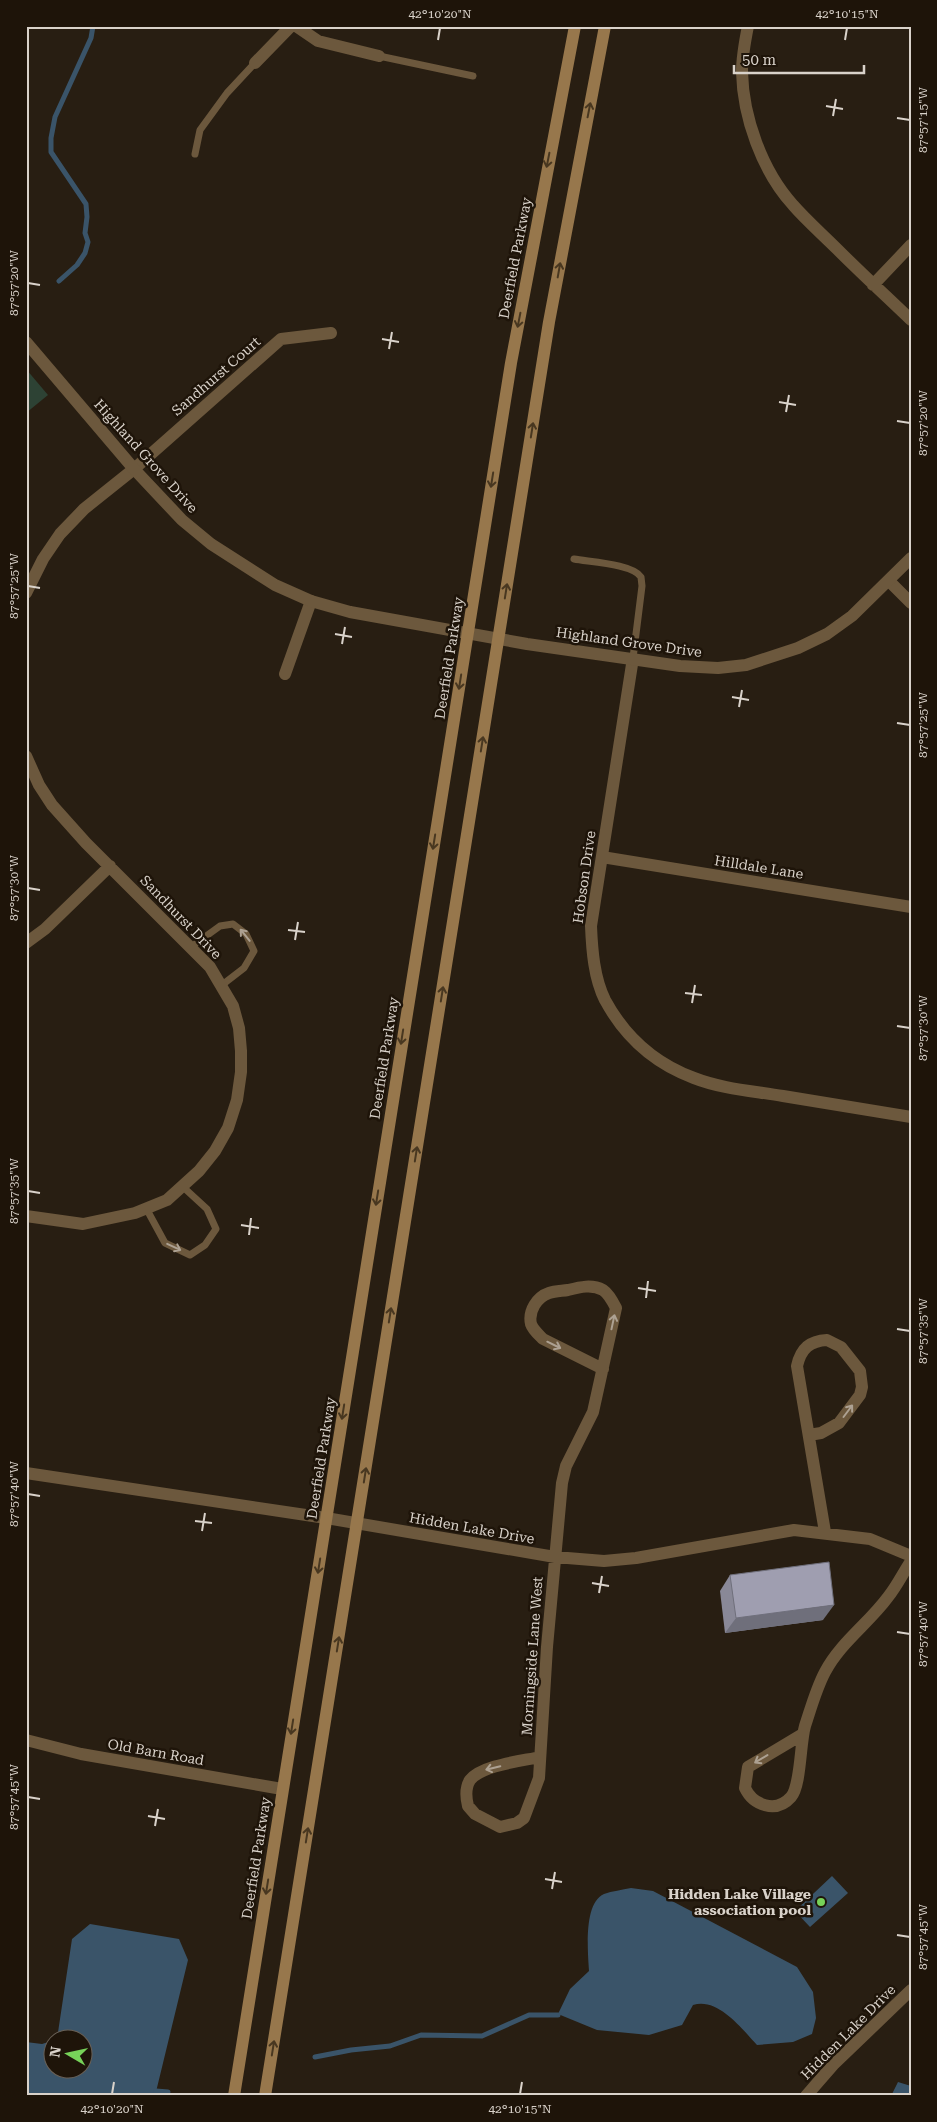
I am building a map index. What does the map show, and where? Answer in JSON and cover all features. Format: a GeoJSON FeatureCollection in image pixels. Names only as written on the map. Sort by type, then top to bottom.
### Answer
{"type":"FeatureCollection","features":[{"type":"Feature","properties":{"kind":"main road","name":"Deerfield Parkway"},"geometry":{"type":"LineString","coordinates":[[234,2096],[510,362],[575,26]]}},
{"type":"Feature","properties":{"kind":"main road"},"geometry":{"type":"LineString","coordinates":[[265,2096],[549,322],[605,26]]}},
{"type":"Feature","properties":{"kind":"street"},"geometry":{"type":"LineString","coordinates":[[255,63],[291,26]]}},
{"type":"Feature","properties":{"kind":"street"},"geometry":{"type":"LineString","coordinates":[[296,26],[318,41],[379,56]]}},
{"type":"Feature","properties":{"kind":"street"},"geometry":{"type":"LineString","coordinates":[[748,26],[742,71],[744,97],[749,119],[764,160],[776,182],[792,204],[911,320]]}},
{"type":"Feature","properties":{"kind":"street"},"geometry":{"type":"LineString","coordinates":[[873,285],[911,245]]}},
{"type":"Feature","properties":{"kind":"street","name":"Sandhurst Court"},"geometry":{"type":"LineString","coordinates":[[134,468],[281,340],[330,333]]}},
{"type":"Feature","properties":{"kind":"street","name":"Highland Grove Drive"},"geometry":{"type":"LineString","coordinates":[[26,342],[134,468],[182,520],[211,544],[275,585],[311,601],[350,612],[498,639],[680,666],[718,668],[746,665],[798,648],[827,634],[852,616],[911,558]]}},
{"type":"Feature","properties":{"kind":"street"},"geometry":{"type":"LineString","coordinates":[[26,593],[43,559],[60,534],[84,509],[134,468]]}},
{"type":"Feature","properties":{"kind":"street"},"geometry":{"type":"LineString","coordinates":[[889,581],[911,603]]}},
{"type":"Feature","properties":{"kind":"street"},"geometry":{"type":"LineString","coordinates":[[285,674],[311,601]]}},
{"type":"Feature","properties":{"kind":"street","name":"Hobson Drive"},"geometry":{"type":"LineString","coordinates":[[633,658],[591,926],[592,951],[605,999],[632,1038],[649,1054],[668,1067],[696,1079],[730,1087],[911,1117]]}},
{"type":"Feature","properties":{"kind":"street","name":"Sandhurst Drive"},"geometry":{"type":"LineString","coordinates":[[26,756],[39,784],[52,805],[86,843],[210,967],[233,1006],[239,1028],[241,1072],[237,1100],[228,1128],[215,1150],[199,1171],[167,1200],[110,1220],[83,1224],[26,1216]]}},
{"type":"Feature","properties":{"kind":"street","name":"Hilldale Lane"},"geometry":{"type":"LineString","coordinates":[[602,857],[911,907]]}},
{"type":"Feature","properties":{"kind":"street"},"geometry":{"type":"LineString","coordinates":[[26,943],[45,930],[110,866]]}},
{"type":"Feature","properties":{"kind":"street","name":"Morningside Lane West"},"geometry":{"type":"LineString","coordinates":[[540,1757],[481,1771],[470,1780],[466,1789],[468,1806],[475,1814],[500,1827],[517,1823],[524,1818],[539,1778],[562,1483],[566,1466],[593,1412],[603,1369],[616,1308],[607,1294],[601,1289],[585,1286],[549,1293],[541,1297],[535,1304],[531,1314],[531,1323],[542,1340],[603,1369]]}},
{"type":"Feature","properties":{"kind":"street"},"geometry":{"type":"LineString","coordinates":[[809,1436],[821,1433],[839,1423],[860,1395],[862,1377],[860,1371],[841,1347],[827,1340],[809,1344],[798,1357],[797,1366],[825,1532]]}},
{"type":"Feature","properties":{"kind":"street","name":"Hidden Lake Drive"},"geometry":{"type":"LineString","coordinates":[[26,1473],[326,1518],[555,1557],[604,1561],[636,1558],[794,1530],[825,1532],[870,1539],[911,1556]]}},
{"type":"Feature","properties":{"kind":"street"},"geometry":{"type":"LineString","coordinates":[[803,1734],[748,1767],[745,1788],[753,1801],[770,1806],[778,1805],[791,1797],[796,1782],[803,1734],[824,1672],[836,1655],[889,1596],[911,1561]]}},
{"type":"Feature","properties":{"kind":"street","name":"Old Barn Road"},"geometry":{"type":"LineString","coordinates":[[26,1740],[81,1754],[282,1790]]}},
{"type":"Feature","properties":{"kind":"street","name":"Hidden Lake Drive"},"geometry":{"type":"LineString","coordinates":[[806,2096],[834,2065],[911,1990]]}},
{"type":"Feature","properties":{"kind":"lane"},"geometry":{"type":"LineString","coordinates":[[379,56],[473,76]]}},
{"type":"Feature","properties":{"kind":"lane"},"geometry":{"type":"LineString","coordinates":[[196,154],[200,130],[227,93],[255,63]]}},
{"type":"Feature","properties":{"kind":"lane"},"geometry":{"type":"LineString","coordinates":[[574,559],[624,567],[634,570],[641,577],[642,586],[633,658]]}},
{"type":"Feature","properties":{"kind":"lane"},"geometry":{"type":"LineString","coordinates":[[190,947],[220,926],[233,924],[246,934],[254,951],[244,968],[222,985]]}},
{"type":"Feature","properties":{"kind":"lane"},"geometry":{"type":"LineString","coordinates":[[146,1208],[165,1243],[190,1255],[204,1245],[216,1229],[206,1209],[182,1186]]}},
{"type":"Feature","properties":{"kind":"green space"},"geometry":{"type":"Polygon","coordinates":[[[26,369],[48,395],[26,413],[26,369]]]}},
{"type":"Feature","properties":{"kind":"water","name":"Hidden Lake Village association pool"},"geometry":{"type":"Polygon","coordinates":[[[832,1876],[848,1893],[810,1927],[795,1911],[832,1876]]]}},
{"type":"Feature","properties":{"kind":"water"},"geometry":{"type":"Polygon","coordinates":[[[631,1888],[653,1891],[797,1967],[813,1992],[816,2018],[812,2034],[793,2042],[757,2045],[729,2016],[711,2006],[702,2004],[693,2005],[682,2025],[649,2035],[597,2030],[558,2014],[570,1989],[589,1971],[588,1929],[593,1907],[597,1899],[607,1893],[631,1888]]]}},
{"type":"Feature","properties":{"kind":"water"},"geometry":{"type":"Polygon","coordinates":[[[90,1924],[179,1939],[188,1960],[155,2096],[26,2096],[26,2042],[42,2044],[42,2080],[92,2080],[92,2030],[58,2030],[72,1939],[90,1924]]]}},
{"type":"Feature","properties":{"kind":"water"},"geometry":{"type":"Polygon","coordinates":[[[898,2082],[911,2086],[911,2096],[891,2096],[898,2082]]]}},
{"type":"Feature","properties":{"kind":"building"},"geometry":{"type":"Polygon","coordinates":[[[829,1562],[834,1605],[736,1618],[730,1575],[829,1562]]]}},
{"type":"Feature","properties":{"kind":"waterway"},"geometry":{"type":"LineString","coordinates":[[59,281],[77,265],[85,253],[88,242],[85,233],[87,217],[86,204],[51,152],[51,138],[55,117],[91,38],[93,26]]}},
{"type":"Feature","properties":{"kind":"waterway"},"geometry":{"type":"LineString","coordinates":[[315,2057],[351,2050],[390,2046],[421,2035],[482,2036],[529,2015],[558,2015]]}},
{"type":"Feature","properties":{"kind":"waterway"},"geometry":{"type":"LineString","coordinates":[[156,2091],[168,2092]]}},
{"type":"Feature","properties":{"kind":"place","name":"Hidden Lake Village association pool"},"geometry":{"type":"Point","coordinates":[821,1902]}}]}
